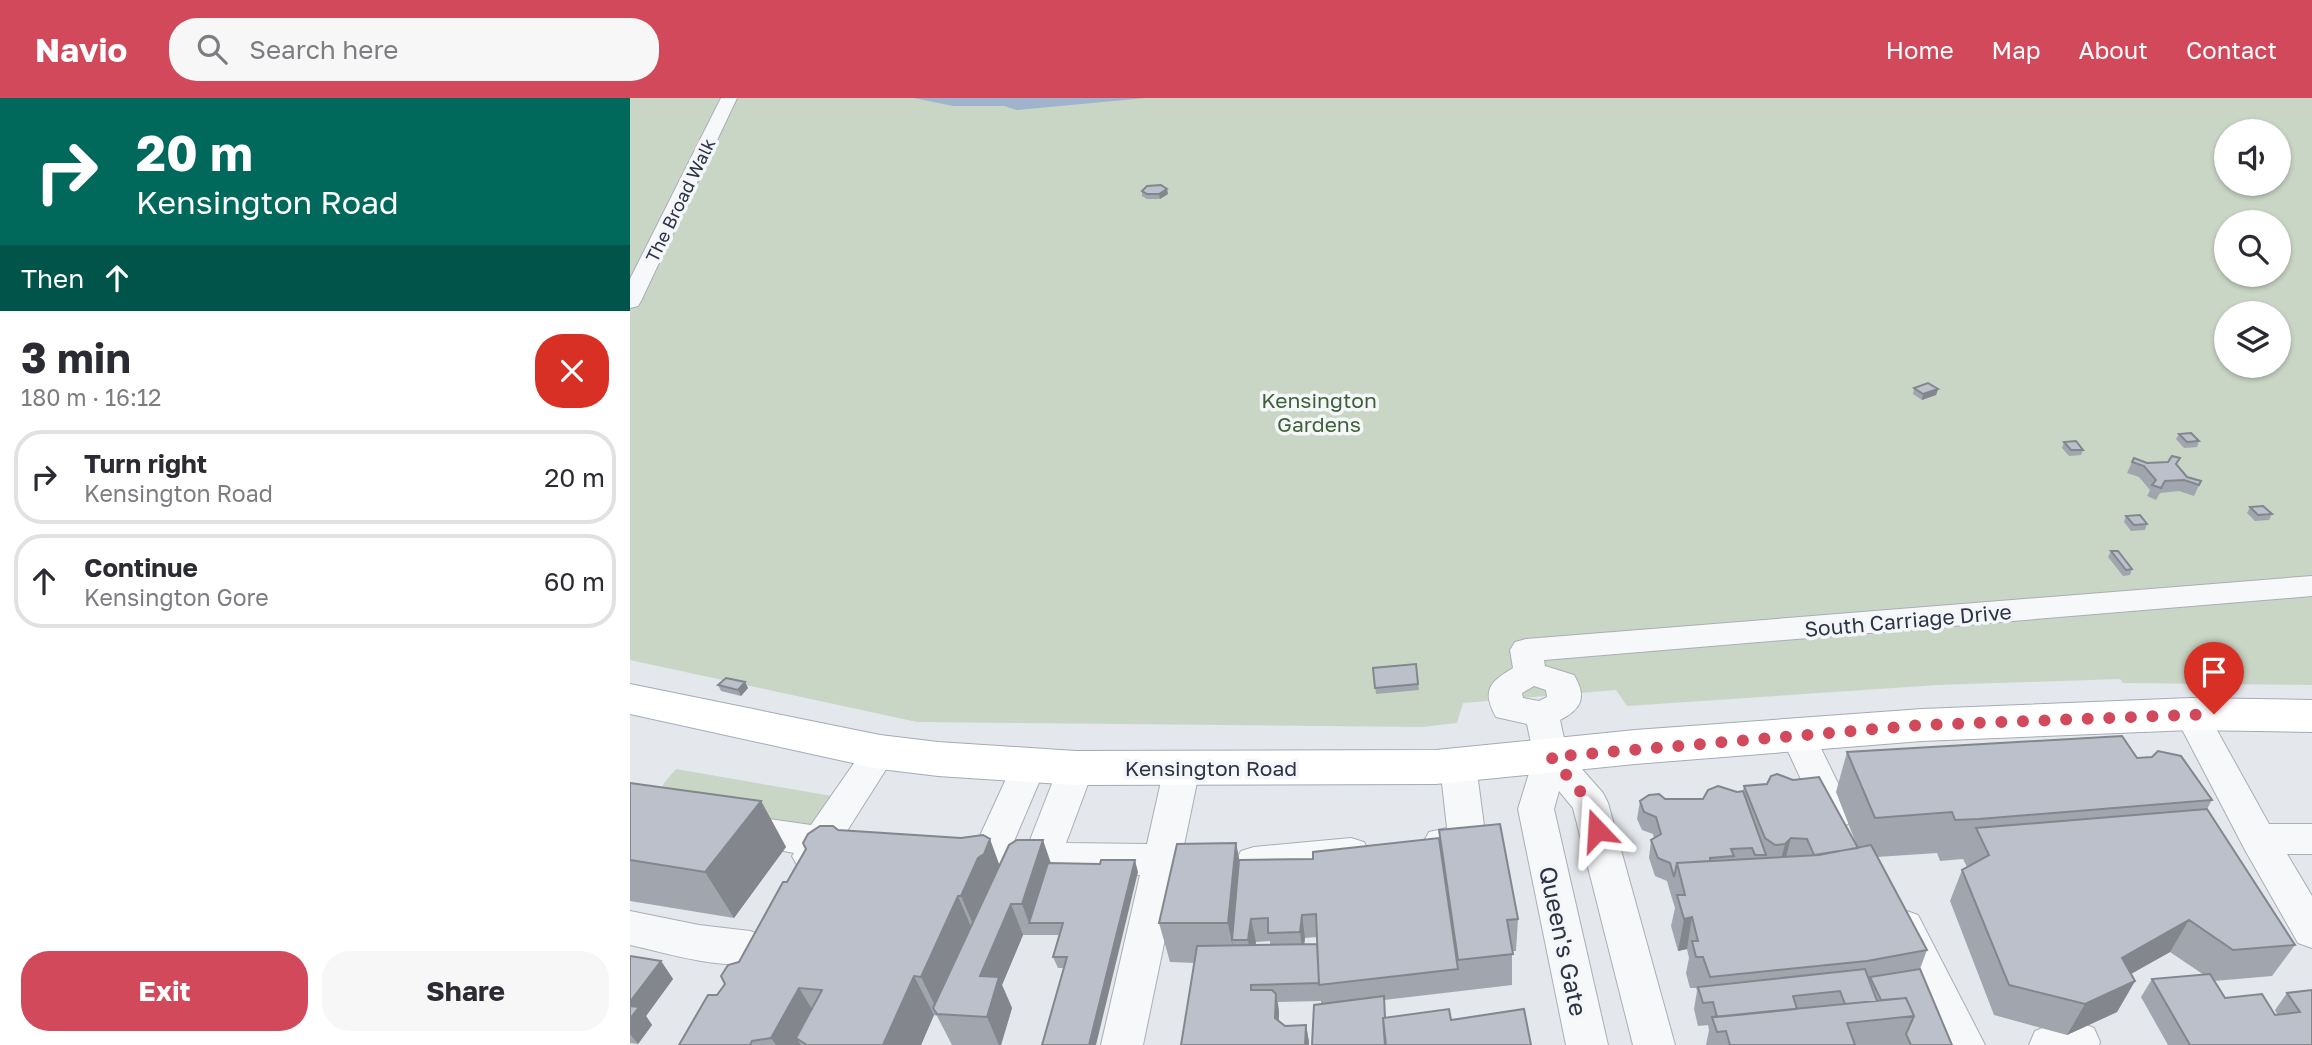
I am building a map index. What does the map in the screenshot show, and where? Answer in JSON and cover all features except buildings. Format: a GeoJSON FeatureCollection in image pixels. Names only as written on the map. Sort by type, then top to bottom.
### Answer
{"type":"FeatureCollection","features":[{"type":"Feature","properties":{"kind":"main road","name":"Kensington Road"},"geometry":{"type":"LineString","coordinates":[[630,699],[880,752],[1076,768],[1458,765],[1935,724],[2191,714],[2310,718]]}},
{"type":"Feature","properties":{"kind":"street","name":"The Broad Walk"},"geometry":{"type":"LineString","coordinates":[[630,301],[729,98]]}},
{"type":"Feature","properties":{"kind":"street","name":"South Carriage Drive"},"geometry":{"type":"LineString","coordinates":[[1530,673],[1526,650],[2312,586]]}},
{"type":"Feature","properties":{"kind":"street","name":"Queen's Gate"},"geometry":{"type":"LineString","coordinates":[[1530,673],[1505,688],[1508,708],[1542,714],[1551,757],[1536,809],[1587,1045]]}},
{"type":"Feature","properties":{"kind":"street"},"geometry":{"type":"LineString","coordinates":[[2191,714],[2312,932]]}},
{"type":"Feature","properties":{"kind":"street"},"geometry":{"type":"LineString","coordinates":[[1797,734],[1852,850]]}},
{"type":"Feature","properties":{"kind":"street"},"geometry":{"type":"LineString","coordinates":[[789,889],[880,752]]}},
{"type":"Feature","properties":{"kind":"street","name":"Queen's Gate"},"geometry":{"type":"LineString","coordinates":[[1551,757],[1590,803],[1654,1045]]}},
{"type":"Feature","properties":{"kind":"street"},"geometry":{"type":"LineString","coordinates":[[1076,768],[1042,858],[1266,862],[1467,841],[1458,765]]}},
{"type":"Feature","properties":{"kind":"street"},"geometry":{"type":"LineString","coordinates":[[923,851],[990,856],[1028,766]]}},
{"type":"Feature","properties":{"kind":"street"},"geometry":{"type":"LineString","coordinates":[[1122,1045],[1182,768]]}},
{"type":"Feature","properties":{"kind":"street"},"geometry":{"type":"LineString","coordinates":[[711,825],[820,843],[883,848]]}},
{"type":"Feature","properties":{"kind":"street"},"geometry":{"type":"LineString","coordinates":[[2258,839],[2312,839]]}},
{"type":"Feature","properties":{"kind":"street"},"geometry":{"type":"LineString","coordinates":[[1891,901],[1964,1045]]}},
{"type":"Feature","properties":{"kind":"street"},"geometry":{"type":"LineString","coordinates":[[630,928],[699,942],[758,936],[729,980]]}},
{"type":"Feature","properties":{"kind":"green space","name":"Kensington Gardens"},"geometry":{"type":"Polygon","coordinates":[[[630,98],[2312,98],[2312,685],[2123,683],[2120,679],[1938,685],[1627,706],[1616,690],[1463,703],[1457,723],[1422,727],[917,722],[630,660],[630,98]]]}},
{"type":"Feature","properties":{"kind":"green space"},"geometry":{"type":"Polygon","coordinates":[[[676,769],[832,796],[808,828],[660,794],[664,783],[676,769]]]}},
{"type":"Feature","properties":{"kind":"water"},"geometry":{"type":"Polygon","coordinates":[[[914,98],[1146,98],[1017,110],[1004,106],[953,106],[914,98]]]}},
{"type":"Feature","properties":{"kind":"route"},"geometry":{"type":"LineString","coordinates":[[1597,830],[1590,803],[1551,757],[1635,747],[1922,725],[2214,714]]}}]}
